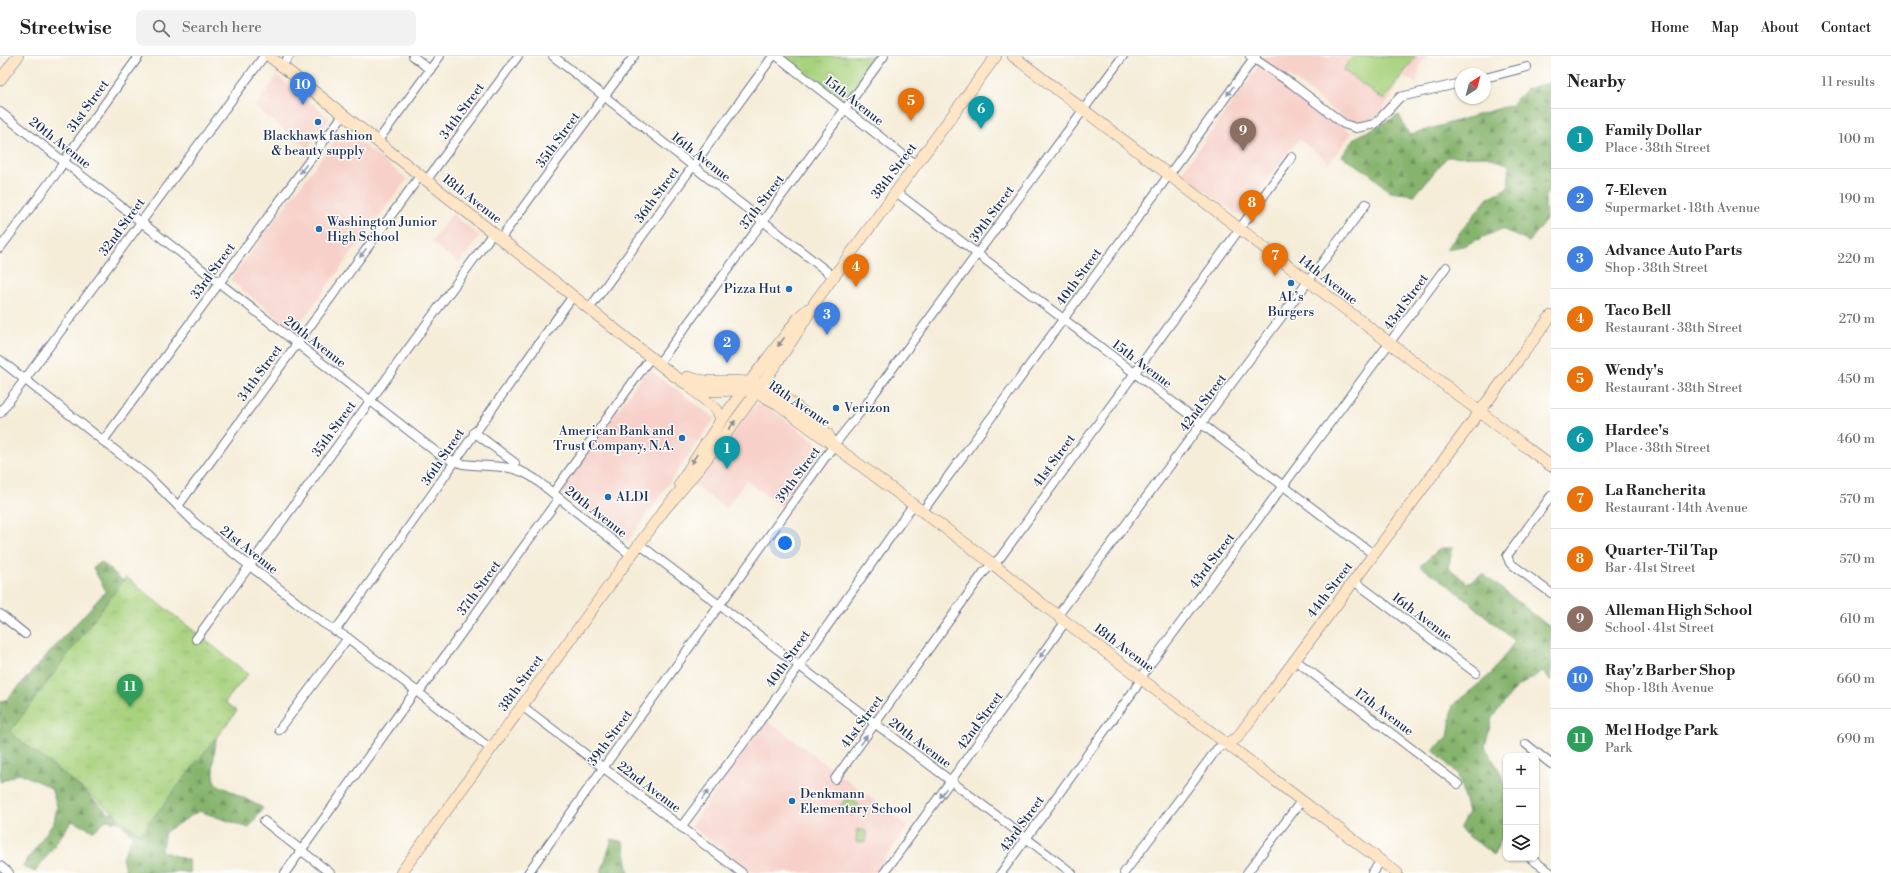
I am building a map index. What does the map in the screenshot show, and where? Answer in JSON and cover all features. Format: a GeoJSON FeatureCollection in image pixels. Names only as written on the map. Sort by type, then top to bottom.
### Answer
{"type":"FeatureCollection","features":[{"type":"Feature","properties":{"kind":"street"},"geometry":{"type":"LineString","coordinates":[[0,80],[18,56]]}},
{"type":"Feature","properties":{"kind":"street","name":"31st Street"},"geometry":{"type":"LineString","coordinates":[[0,248],[64,162],[139,56]]}},
{"type":"Feature","properties":{"kind":"street","name":"32nd Street"},"geometry":{"type":"LineString","coordinates":[[0,413],[264,56]]}},
{"type":"Feature","properties":{"kind":"street","name":"18th Avenue"},"geometry":{"type":"LineString","coordinates":[[269,56],[588,309],[685,383],[705,391],[747,386]]}},
{"type":"Feature","properties":{"kind":"street"},"geometry":{"type":"LineString","coordinates":[[282,66],[289,56]]}},
{"type":"Feature","properties":{"kind":"street"},"geometry":{"type":"LineString","coordinates":[[412,56],[430,70]]}},
{"type":"Feature","properties":{"kind":"street"},"geometry":{"type":"LineString","coordinates":[[377,142],[440,56]]}},
{"type":"Feature","properties":{"kind":"street","name":"34th Street"},"geometry":{"type":"LineString","coordinates":[[178,506],[297,343],[518,56]]}},
{"type":"Feature","properties":{"kind":"street","name":"16th Avenue"},"geometry":{"type":"LineString","coordinates":[[553,56],[834,277]]}},
{"type":"Feature","properties":{"kind":"street","name":"35th Street"},"geometry":{"type":"LineString","coordinates":[[196,639],[370,400],[634,56]]}},
{"type":"Feature","properties":{"kind":"street","name":"36th Street"},"geometry":{"type":"LineString","coordinates":[[588,309],[774,56]]}},
{"type":"Feature","properties":{"kind":"street","name":"15th Avenue"},"geometry":{"type":"LineString","coordinates":[[777,56],[916,165]]}},
{"type":"Feature","properties":{"kind":"street","name":"37th Street"},"geometry":{"type":"LineString","coordinates":[[285,873],[418,691],[556,496],[655,360],[846,110],[884,56]]}},
{"type":"Feature","properties":{"kind":"street","name":"38th Street"},"geometry":{"type":"LineString","coordinates":[[402,873],[664,510],[701,467],[759,389],[806,320],[816,302],[996,56]]}},
{"type":"Feature","properties":{"kind":"street","name":"14th Avenue"},"geometry":{"type":"LineString","coordinates":[[1013,56],[1551,466]]}},
{"type":"Feature","properties":{"kind":"street","name":"39th Street"},"geometry":{"type":"LineString","coordinates":[[528,873],[834,445],[862,410],[1123,56]]}},
{"type":"Feature","properties":{"kind":"street"},"geometry":{"type":"LineString","coordinates":[[1253,57],[1292,84],[1344,124],[1356,128],[1363,128],[1375,124],[1400,97],[1419,94],[1455,85]]}},
{"type":"Feature","properties":{"kind":"street","name":"40th Street"},"geometry":{"type":"LineString","coordinates":[[681,827],[798,666],[1062,319],[1253,57]]}},
{"type":"Feature","properties":{"kind":"street"},"geometry":{"type":"LineString","coordinates":[[1491,77],[1526,68]]}},
{"type":"Feature","properties":{"kind":"street","name":"20th Avenue"},"geometry":{"type":"LineString","coordinates":[[0,112],[440,455],[456,462],[518,469],[535,479],[631,555]]}},
{"type":"Feature","properties":{"kind":"street","name":"33rd Street"},"geometry":{"type":"LineString","coordinates":[[103,441],[343,115]]}},
{"type":"Feature","properties":{"kind":"street","name":"41st Street"},"geometry":{"type":"LineString","coordinates":[[835,779],[984,572],[993,564],[1238,228],[1292,157]]}},
{"type":"Feature","properties":{"kind":"street","name":"15th Avenue"},"geometry":{"type":"LineString","coordinates":[[896,192],[1373,554]]}},
{"type":"Feature","properties":{"kind":"street","name":"42nd Street"},"geometry":{"type":"LineString","coordinates":[[884,873],[951,781],[1062,618],[1202,424],[1366,204]]}},
{"type":"Feature","properties":{"kind":"street","name":"43rd Street"},"geometry":{"type":"LineString","coordinates":[[1001,873],[1141,678],[1446,267]]}},
{"type":"Feature","properties":{"kind":"street","name":"36th Street"},"geometry":{"type":"LineString","coordinates":[[335,631],[456,462],[474,432],[573,296]]}},
{"type":"Feature","properties":{"kind":"street","name":"38th Street"},"geometry":{"type":"LineString","coordinates":[[664,510],[699,451],[800,316],[816,302]]}},
{"type":"Feature","properties":{"kind":"street","name":"44th Street"},"geometry":{"type":"LineString","coordinates":[[1124,873],[1217,748],[1236,738],[1551,316]]}},
{"type":"Feature","properties":{"kind":"street","name":"21st Avenue"},"geometry":{"type":"LineString","coordinates":[[0,360],[148,476],[195,523],[335,631],[348,638],[418,691],[491,749]]}},
{"type":"Feature","properties":{"kind":"street","name":"18th Avenue"},"geometry":{"type":"LineString","coordinates":[[655,360],[686,376],[702,381],[747,386],[775,392],[810,418],[827,433],[834,445],[993,564],[1397,873]]}},
{"type":"Feature","properties":{"kind":"street"},"geometry":{"type":"LineString","coordinates":[[685,383],[717,410],[721,418],[720,423]]}},
{"type":"Feature","properties":{"kind":"street"},"geometry":{"type":"LineString","coordinates":[[474,432],[515,463]]}},
{"type":"Feature","properties":{"kind":"street"},"geometry":{"type":"LineString","coordinates":[[1551,496],[1508,553],[1507,558],[1510,563],[1551,593]]}},
{"type":"Feature","properties":{"kind":"street","name":"20th Avenue"},"geometry":{"type":"LineString","coordinates":[[639,544],[1072,873]]}},
{"type":"Feature","properties":{"kind":"street","name":"16th Avenue"},"geometry":{"type":"LineString","coordinates":[[1354,581],[1476,673]]}},
{"type":"Feature","properties":{"kind":"street"},"geometry":{"type":"LineString","coordinates":[[0,614],[25,634]]}},
{"type":"Feature","properties":{"kind":"street"},"geometry":{"type":"LineString","coordinates":[[279,730],[348,638]]}},
{"type":"Feature","properties":{"kind":"street","name":"17th Avenue"},"geometry":{"type":"LineString","coordinates":[[1295,660],[1458,784]]}},
{"type":"Feature","properties":{"kind":"street","name":"22nd Avenue"},"geometry":{"type":"LineString","coordinates":[[522,706],[742,873]]}},
{"type":"Feature","properties":{"kind":"street"},"geometry":{"type":"LineString","coordinates":[[1526,744],[1551,764]]}},
{"type":"Feature","properties":{"kind":"street"},"geometry":{"type":"LineString","coordinates":[[1247,873],[1302,800]]}},
{"type":"Feature","properties":{"kind":"street"},"geometry":{"type":"LineString","coordinates":[[264,822],[330,873]]}},
{"type":"Feature","properties":{"kind":"street"},"geometry":{"type":"LineString","coordinates":[[1372,873],[1381,861]]}},
{"type":"Feature","properties":{"kind":"street"},"geometry":{"type":"LineString","coordinates":[[1534,861],[1551,873]]}},
{"type":"Feature","properties":{"kind":"street"},"geometry":{"type":"LineString","coordinates":[[0,866],[9,873]]}},
{"type":"Feature","properties":{"kind":"shaded area"},"geometry":{"type":"Polygon","coordinates":[[[1263,56],[1431,56],[1422,61],[1416,83],[1402,76],[1389,101],[1382,110],[1376,117],[1364,123],[1347,121],[1289,76],[1284,75],[1260,60],[1263,56]]]}},
{"type":"Feature","properties":{"kind":"shaded area"},"geometry":{"type":"Polygon","coordinates":[[[1258,67],[1296,92],[1352,133],[1329,163],[1299,139],[1238,216],[1181,173],[1258,67]]]}},
{"type":"Feature","properties":{"kind":"shaded area"},"geometry":{"type":"Polygon","coordinates":[[[277,76],[330,118],[308,148],[255,107],[277,76]]]}},
{"type":"Feature","properties":{"kind":"shaded area","name":"Washington Junior High School"},"geometry":{"type":"Polygon","coordinates":[[[343,129],[407,179],[294,331],[230,280],[343,129]]]}},
{"type":"Feature","properties":{"kind":"shaded area"},"geometry":{"type":"Polygon","coordinates":[[[452,214],[480,236],[459,263],[431,242],[452,214]]]}},
{"type":"Feature","properties":{"kind":"shaded area"},"geometry":{"type":"Polygon","coordinates":[[[650,370],[715,418],[628,541],[563,493],[563,487],[645,372],[650,370]]]}},
{"type":"Feature","properties":{"kind":"shaded area"},"geometry":{"type":"Polygon","coordinates":[[[763,403],[821,446],[821,450],[782,507],[746,480],[726,509],[694,485],[755,404],[763,403]]]}},
{"type":"Feature","properties":{"kind":"shaded area","name":"Denkmann Elementary School"},"geometry":{"type":"Polygon","coordinates":[[[767,720],[908,826],[875,873],[753,873],[691,826],[767,720]]]}},
{"type":"Feature","properties":{"kind":"green space"},"geometry":{"type":"Polygon","coordinates":[[[783,56],[880,56],[845,102],[842,102],[783,56]]]}},
{"type":"Feature","properties":{"kind":"green space"},"geometry":{"type":"Polygon","coordinates":[[[1353,56],[1416,56],[1384,100],[1343,70],[1353,56]]]}},
{"type":"Feature","properties":{"kind":"green space"},"geometry":{"type":"Polygon","coordinates":[[[1551,82],[1551,189],[1545,196],[1546,220],[1529,242],[1502,229],[1463,246],[1446,249],[1488,198],[1509,187],[1509,165],[1487,156],[1447,157],[1415,195],[1390,192],[1369,173],[1342,156],[1355,138],[1399,115],[1409,135],[1511,105],[1526,89],[1551,82]]]}},
{"type":"Feature","properties":{"kind":"green space"},"geometry":{"type":"Polygon","coordinates":[[[1441,548],[1453,548],[1448,567],[1467,583],[1483,574],[1551,628],[1551,681],[1543,671],[1516,688],[1492,718],[1485,747],[1503,779],[1503,835],[1494,855],[1459,829],[1468,812],[1458,775],[1433,750],[1448,737],[1453,705],[1491,674],[1515,641],[1449,585],[1420,566],[1441,548]]]}},
{"type":"Feature","properties":{"kind":"green space"},"geometry":{"type":"Polygon","coordinates":[[[101,562],[124,582],[19,735],[110,814],[136,803],[217,731],[213,765],[215,783],[263,808],[249,828],[199,811],[165,832],[161,851],[188,860],[190,873],[176,871],[172,873],[126,873],[122,858],[133,835],[119,822],[106,820],[94,831],[72,821],[35,872],[23,866],[54,822],[57,806],[51,788],[20,773],[0,782],[0,702],[7,699],[106,591],[93,568],[101,562]]]}},
{"type":"Feature","properties":{"kind":"green space"},"geometry":{"type":"Polygon","coordinates":[[[126,577],[248,674],[225,702],[237,711],[140,834],[10,732],[126,577]]]}},
{"type":"Feature","properties":{"kind":"green space"},"geometry":{"type":"Polygon","coordinates":[[[848,796],[859,805],[852,816],[840,806],[848,796]]]}},
{"type":"Feature","properties":{"kind":"green space"},"geometry":{"type":"Polygon","coordinates":[[[857,829],[866,831],[866,842],[856,842],[857,829]]]}},
{"type":"Feature","properties":{"kind":"green space"},"geometry":{"type":"Polygon","coordinates":[[[612,839],[623,842],[629,873],[601,873],[612,839]]]}},
{"type":"Feature","properties":{"kind":"place","name":"Ray'z Barber Shop"},"geometry":{"type":"Point","coordinates":[303,105]}},
{"type":"Feature","properties":{"kind":"place","name":"Wendy's"},"geometry":{"type":"Point","coordinates":[911,121]}},
{"type":"Feature","properties":{"kind":"place","name":"Blackhawk fashion & beauty supply"},"geometry":{"type":"Point","coordinates":[318,122]}},
{"type":"Feature","properties":{"kind":"place","name":"Hardee's"},"geometry":{"type":"Point","coordinates":[981,129]}},
{"type":"Feature","properties":{"kind":"place","name":"Alleman High School"},"geometry":{"type":"Point","coordinates":[1243,151]}},
{"type":"Feature","properties":{"kind":"place","name":"Quarter-Til Tap"},"geometry":{"type":"Point","coordinates":[1252,223]}},
{"type":"Feature","properties":{"kind":"place","name":"Washington Junior High School"},"geometry":{"type":"Point","coordinates":[319,229]}},
{"type":"Feature","properties":{"kind":"place","name":"La Rancherita"},"geometry":{"type":"Point","coordinates":[1275,276]}},
{"type":"Feature","properties":{"kind":"place","name":"AL’s Burgers"},"geometry":{"type":"Point","coordinates":[1291,283]}},
{"type":"Feature","properties":{"kind":"place","name":"Taco Bell"},"geometry":{"type":"Point","coordinates":[856,287]}},
{"type":"Feature","properties":{"kind":"place","name":"Pizza Hut"},"geometry":{"type":"Point","coordinates":[789,289]}},
{"type":"Feature","properties":{"kind":"place","name":"Advance Auto Parts"},"geometry":{"type":"Point","coordinates":[827,335]}},
{"type":"Feature","properties":{"kind":"place","name":"7-Eleven"},"geometry":{"type":"Point","coordinates":[727,363]}},
{"type":"Feature","properties":{"kind":"place","name":"Verizon"},"geometry":{"type":"Point","coordinates":[836,408]}},
{"type":"Feature","properties":{"kind":"place","name":"American Bank and Trust Company, N.A."},"geometry":{"type":"Point","coordinates":[682,438]}},
{"type":"Feature","properties":{"kind":"place","name":"Family Dollar"},"geometry":{"type":"Point","coordinates":[727,469]}},
{"type":"Feature","properties":{"kind":"place","name":"ALDI"},"geometry":{"type":"Point","coordinates":[608,497]}},
{"type":"Feature","properties":{"kind":"place","name":"Mel Hodge Park"},"geometry":{"type":"Point","coordinates":[130,707]}},
{"type":"Feature","properties":{"kind":"place","name":"Denkmann Elementary School"},"geometry":{"type":"Point","coordinates":[792,801]}}]}
